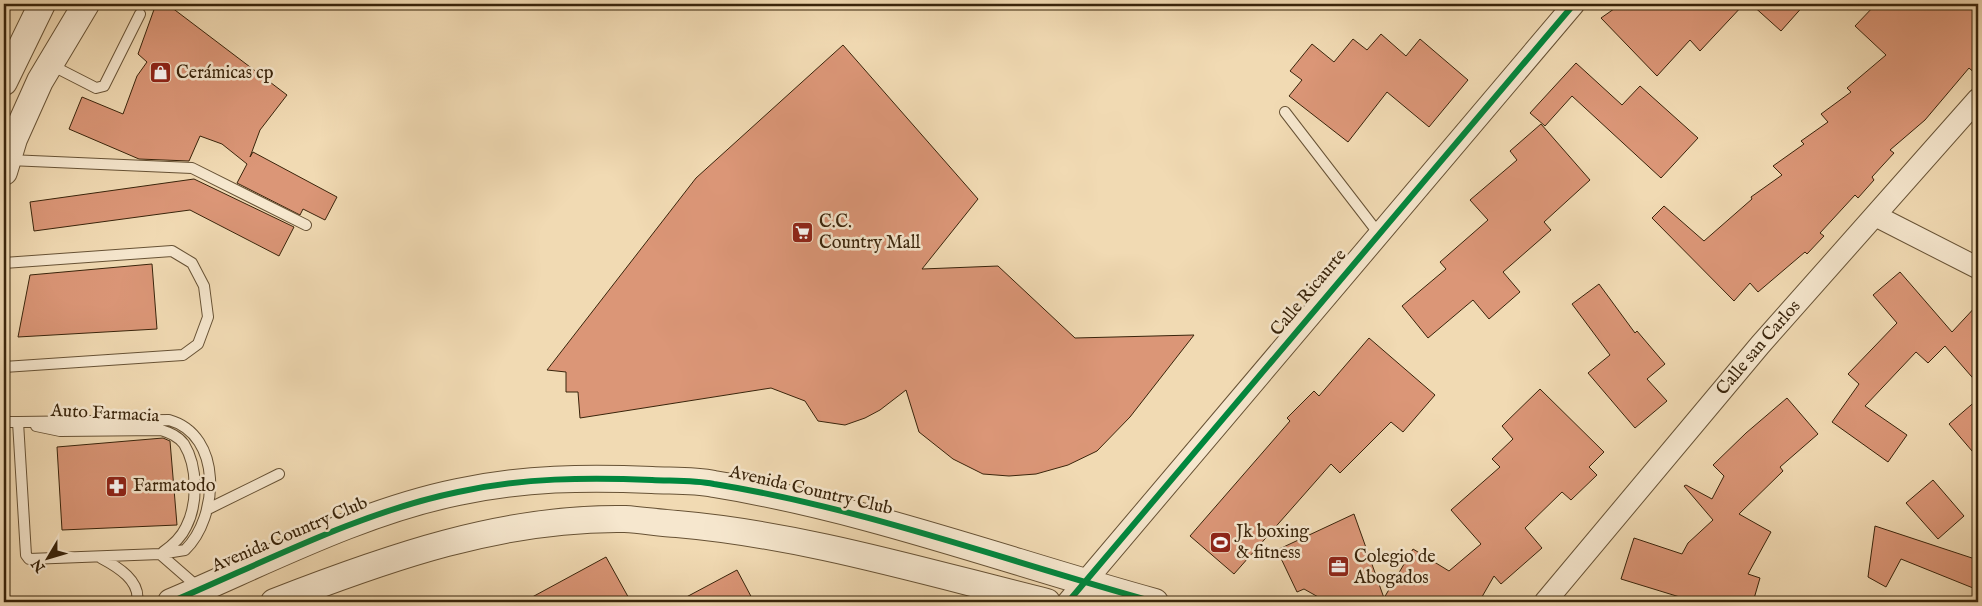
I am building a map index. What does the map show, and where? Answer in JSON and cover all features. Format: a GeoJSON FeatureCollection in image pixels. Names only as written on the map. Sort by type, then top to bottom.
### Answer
{"type":"FeatureCollection","features":[{"type":"Feature","properties":{"kind":"street"},"geometry":{"type":"LineString","coordinates":[[4,82],[42,4]]}},
{"type":"Feature","properties":{"kind":"street"},"geometry":{"type":"LineString","coordinates":[[6,166],[18,130],[50,64],[86,4]]}},
{"type":"Feature","properties":{"kind":"street","name":"Calle Ricaurte"},"geometry":{"type":"LineString","coordinates":[[1076,592],[1573,4]]}},
{"type":"Feature","properties":{"kind":"street","name":"Calle san Carlos"},"geometry":{"type":"LineString","coordinates":[[1546,602],[1760,345],[1978,99]]}},
{"type":"Feature","properties":{"kind":"street"},"geometry":{"type":"LineString","coordinates":[[1876,216],[1978,268]]}},
{"type":"Feature","properties":{"kind":"street","name":"Avenida Country Club"},"geometry":{"type":"LineString","coordinates":[[171,602],[384,511],[458,492],[512,483],[591,477],[711,483],[795,500],[878,520],[1076,592],[1155,602]]}},
{"type":"Feature","properties":{"kind":"street"},"geometry":{"type":"LineString","coordinates":[[274,602],[362,569],[431,546],[543,524],[625,520],[758,533],[1047,602]]}},
{"type":"Feature","properties":{"kind":"lane"},"geometry":{"type":"LineString","coordinates":[[50,64],[96,88],[104,86],[140,14]]}},
{"type":"Feature","properties":{"kind":"lane"},"geometry":{"type":"LineString","coordinates":[[1285,112],[1379,234]]}},
{"type":"Feature","properties":{"kind":"lane"},"geometry":{"type":"LineString","coordinates":[[6,166],[192,168],[306,225]]}},
{"type":"Feature","properties":{"kind":"lane"},"geometry":{"type":"LineString","coordinates":[[4,263],[172,251],[192,263],[204,286],[208,317],[198,344],[182,355],[4,366]]}},
{"type":"Feature","properties":{"kind":"lane"},"geometry":{"type":"LineString","coordinates":[[4,422],[169,420],[181,423],[196,438],[208,464],[210,494],[208,509],[198,535],[185,550],[160,554],[29,560],[26,555],[18,422]]}},
{"type":"Feature","properties":{"kind":"lane","name":"Auto Farmacia"},"geometry":{"type":"LineString","coordinates":[[18,422],[60,431],[161,430],[174,435],[184,444],[195,488],[194,501],[186,527],[177,542],[160,554]]}},
{"type":"Feature","properties":{"kind":"lane"},"geometry":{"type":"LineString","coordinates":[[208,509],[279,474]]}},
{"type":"Feature","properties":{"kind":"lane"},"geometry":{"type":"LineString","coordinates":[[160,554],[201,590]]}},
{"type":"Feature","properties":{"kind":"lane"},"geometry":{"type":"LineString","coordinates":[[100,557],[123,572],[135,585],[139,594],[137,602]]}},
{"type":"Feature","properties":{"kind":"building"},"geometry":{"type":"Polygon","coordinates":[[[156,4],[167,4],[287,95],[260,130],[250,157],[253,152],[337,197],[325,220],[303,209],[300,215],[237,183],[247,164],[222,144],[200,136],[189,161],[139,159],[69,129],[82,97],[123,114],[137,76],[147,62],[138,54],[156,4]]]}},
{"type":"Feature","properties":{"kind":"building"},"geometry":{"type":"Polygon","coordinates":[[[1621,4],[1744,4],[1700,51],[1690,40],[1657,76],[1601,18],[1621,4]]]}},
{"type":"Feature","properties":{"kind":"building"},"geometry":{"type":"Polygon","coordinates":[[[1751,4],[1805,4],[1781,31],[1751,4]]]}},
{"type":"Feature","properties":{"kind":"building"},"geometry":{"type":"Polygon","coordinates":[[[1876,4],[1978,4],[1978,76],[1969,68],[1925,120],[1890,150],[1894,153],[1872,177],[1874,180],[1858,198],[1855,195],[1820,233],[1824,236],[1807,254],[1805,252],[1758,292],[1750,283],[1734,301],[1652,218],[1664,206],[1704,241],[1752,199],[1751,197],[1782,175],[1773,166],[1804,144],[1801,141],[1828,122],[1821,114],[1851,92],[1847,88],[1886,55],[1855,26],[1876,4]]]}},
{"type":"Feature","properties":{"kind":"building"},"geometry":{"type":"Polygon","coordinates":[[[1381,34],[1406,56],[1420,39],[1468,80],[1429,127],[1387,92],[1348,142],[1289,96],[1302,80],[1290,71],[1312,44],[1334,62],[1353,39],[1367,50],[1381,34]]]}},
{"type":"Feature","properties":{"kind":"building","name":"C.C. Country Mall"},"geometry":{"type":"Polygon","coordinates":[[[843,45],[978,199],[922,269],[998,266],[1075,338],[1194,335],[1130,417],[1097,451],[1068,465],[1036,474],[1009,476],[983,474],[953,459],[919,432],[906,390],[880,410],[845,425],[818,421],[805,401],[771,388],[580,418],[578,392],[566,392],[566,372],[547,370],[696,178],[843,45]]]}},
{"type":"Feature","properties":{"kind":"building"},"geometry":{"type":"Polygon","coordinates":[[[1576,63],[1622,105],[1640,86],[1698,138],[1661,178],[1572,96],[1545,126],[1530,113],[1576,63]]]}},
{"type":"Feature","properties":{"kind":"building"},"geometry":{"type":"Polygon","coordinates":[[[1541,124],[1590,180],[1544,222],[1551,230],[1503,272],[1520,292],[1489,319],[1473,300],[1428,338],[1402,306],[1446,269],[1440,262],[1488,220],[1470,200],[1517,160],[1510,151],[1541,124]]]}},
{"type":"Feature","properties":{"kind":"building"},"geometry":{"type":"Polygon","coordinates":[[[194,179],[294,227],[279,256],[190,210],[34,231],[30,202],[194,179]]]}},
{"type":"Feature","properties":{"kind":"building"},"geometry":{"type":"Polygon","coordinates":[[[152,264],[157,329],[18,337],[30,275],[152,264]]]}},
{"type":"Feature","properties":{"kind":"building"},"geometry":{"type":"Polygon","coordinates":[[[1900,272],[1952,332],[1978,304],[1978,384],[1945,346],[1928,363],[1916,352],[1865,406],[1907,435],[1888,462],[1832,422],[1859,384],[1848,374],[1897,323],[1873,295],[1900,272]]]}},
{"type":"Feature","properties":{"kind":"building"},"geometry":{"type":"Polygon","coordinates":[[[1599,284],[1635,333],[1637,331],[1665,364],[1647,379],[1667,401],[1635,428],[1588,373],[1610,355],[1572,304],[1599,284]]]}},
{"type":"Feature","properties":{"kind":"building"},"geometry":{"type":"Polygon","coordinates":[[[1369,338],[1435,395],[1403,432],[1391,422],[1340,473],[1331,464],[1234,574],[1190,536],[1290,421],[1287,418],[1314,391],[1319,396],[1369,338]]]}},
{"type":"Feature","properties":{"kind":"building"},"geometry":{"type":"Polygon","coordinates":[[[1540,389],[1604,452],[1589,467],[1597,475],[1571,500],[1562,492],[1525,528],[1542,548],[1501,584],[1494,576],[1479,602],[1341,602],[1320,598],[1304,589],[1297,592],[1277,550],[1354,514],[1384,598],[1413,549],[1449,571],[1481,544],[1451,510],[1500,467],[1492,459],[1513,439],[1502,426],[1540,389]]]}},
{"type":"Feature","properties":{"kind":"building"},"geometry":{"type":"Polygon","coordinates":[[[1787,398],[1818,434],[1780,467],[1783,471],[1739,514],[1771,532],[1748,574],[1760,578],[1753,602],[1696,602],[1621,579],[1634,538],[1682,554],[1688,543],[1713,520],[1684,486],[1686,485],[1712,499],[1724,476],[1713,465],[1746,433],[1787,398]]]}},
{"type":"Feature","properties":{"kind":"building"},"geometry":{"type":"Polygon","coordinates":[[[1978,399],[1978,458],[1949,424],[1978,399]]]}},
{"type":"Feature","properties":{"kind":"building","name":"Farmatodo"},"geometry":{"type":"Polygon","coordinates":[[[163,438],[170,441],[177,525],[62,530],[57,447],[163,438]]]}},
{"type":"Feature","properties":{"kind":"building"},"geometry":{"type":"Polygon","coordinates":[[[1933,480],[1964,516],[1938,539],[1906,503],[1933,480]]]}},
{"type":"Feature","properties":{"kind":"building"},"geometry":{"type":"Polygon","coordinates":[[[1875,526],[1978,560],[1978,590],[1901,559],[1886,587],[1868,577],[1875,526]]]}},
{"type":"Feature","properties":{"kind":"building"},"geometry":{"type":"Polygon","coordinates":[[[606,557],[631,602],[523,602],[606,557]]]}},
{"type":"Feature","properties":{"kind":"building"},"geometry":{"type":"Polygon","coordinates":[[[737,570],[754,602],[677,602],[737,570]]]}},
{"type":"Feature","properties":{"kind":"cycle path"},"geometry":{"type":"LineString","coordinates":[[1068,602],[1574,4]]}},
{"type":"Feature","properties":{"kind":"cycle path"},"geometry":{"type":"LineString","coordinates":[[171,602],[348,525],[421,501],[482,487],[530,481],[603,479],[699,482],[770,494],[881,521],[1155,602]]}},
{"type":"Feature","properties":{"kind":"place","name":"Cerámicas cp"},"geometry":{"type":"Point","coordinates":[160,73]}},
{"type":"Feature","properties":{"kind":"place","name":"C.C. Country Mall"},"geometry":{"type":"Point","coordinates":[803,232]}},
{"type":"Feature","properties":{"kind":"place","name":"Farmatodo"},"geometry":{"type":"Point","coordinates":[117,486]}},
{"type":"Feature","properties":{"kind":"place","name":"Jk boxing & fitness"},"geometry":{"type":"Point","coordinates":[1220,542]}},
{"type":"Feature","properties":{"kind":"place","name":"Colegio de Abogados"},"geometry":{"type":"Point","coordinates":[1338,567]}}]}
